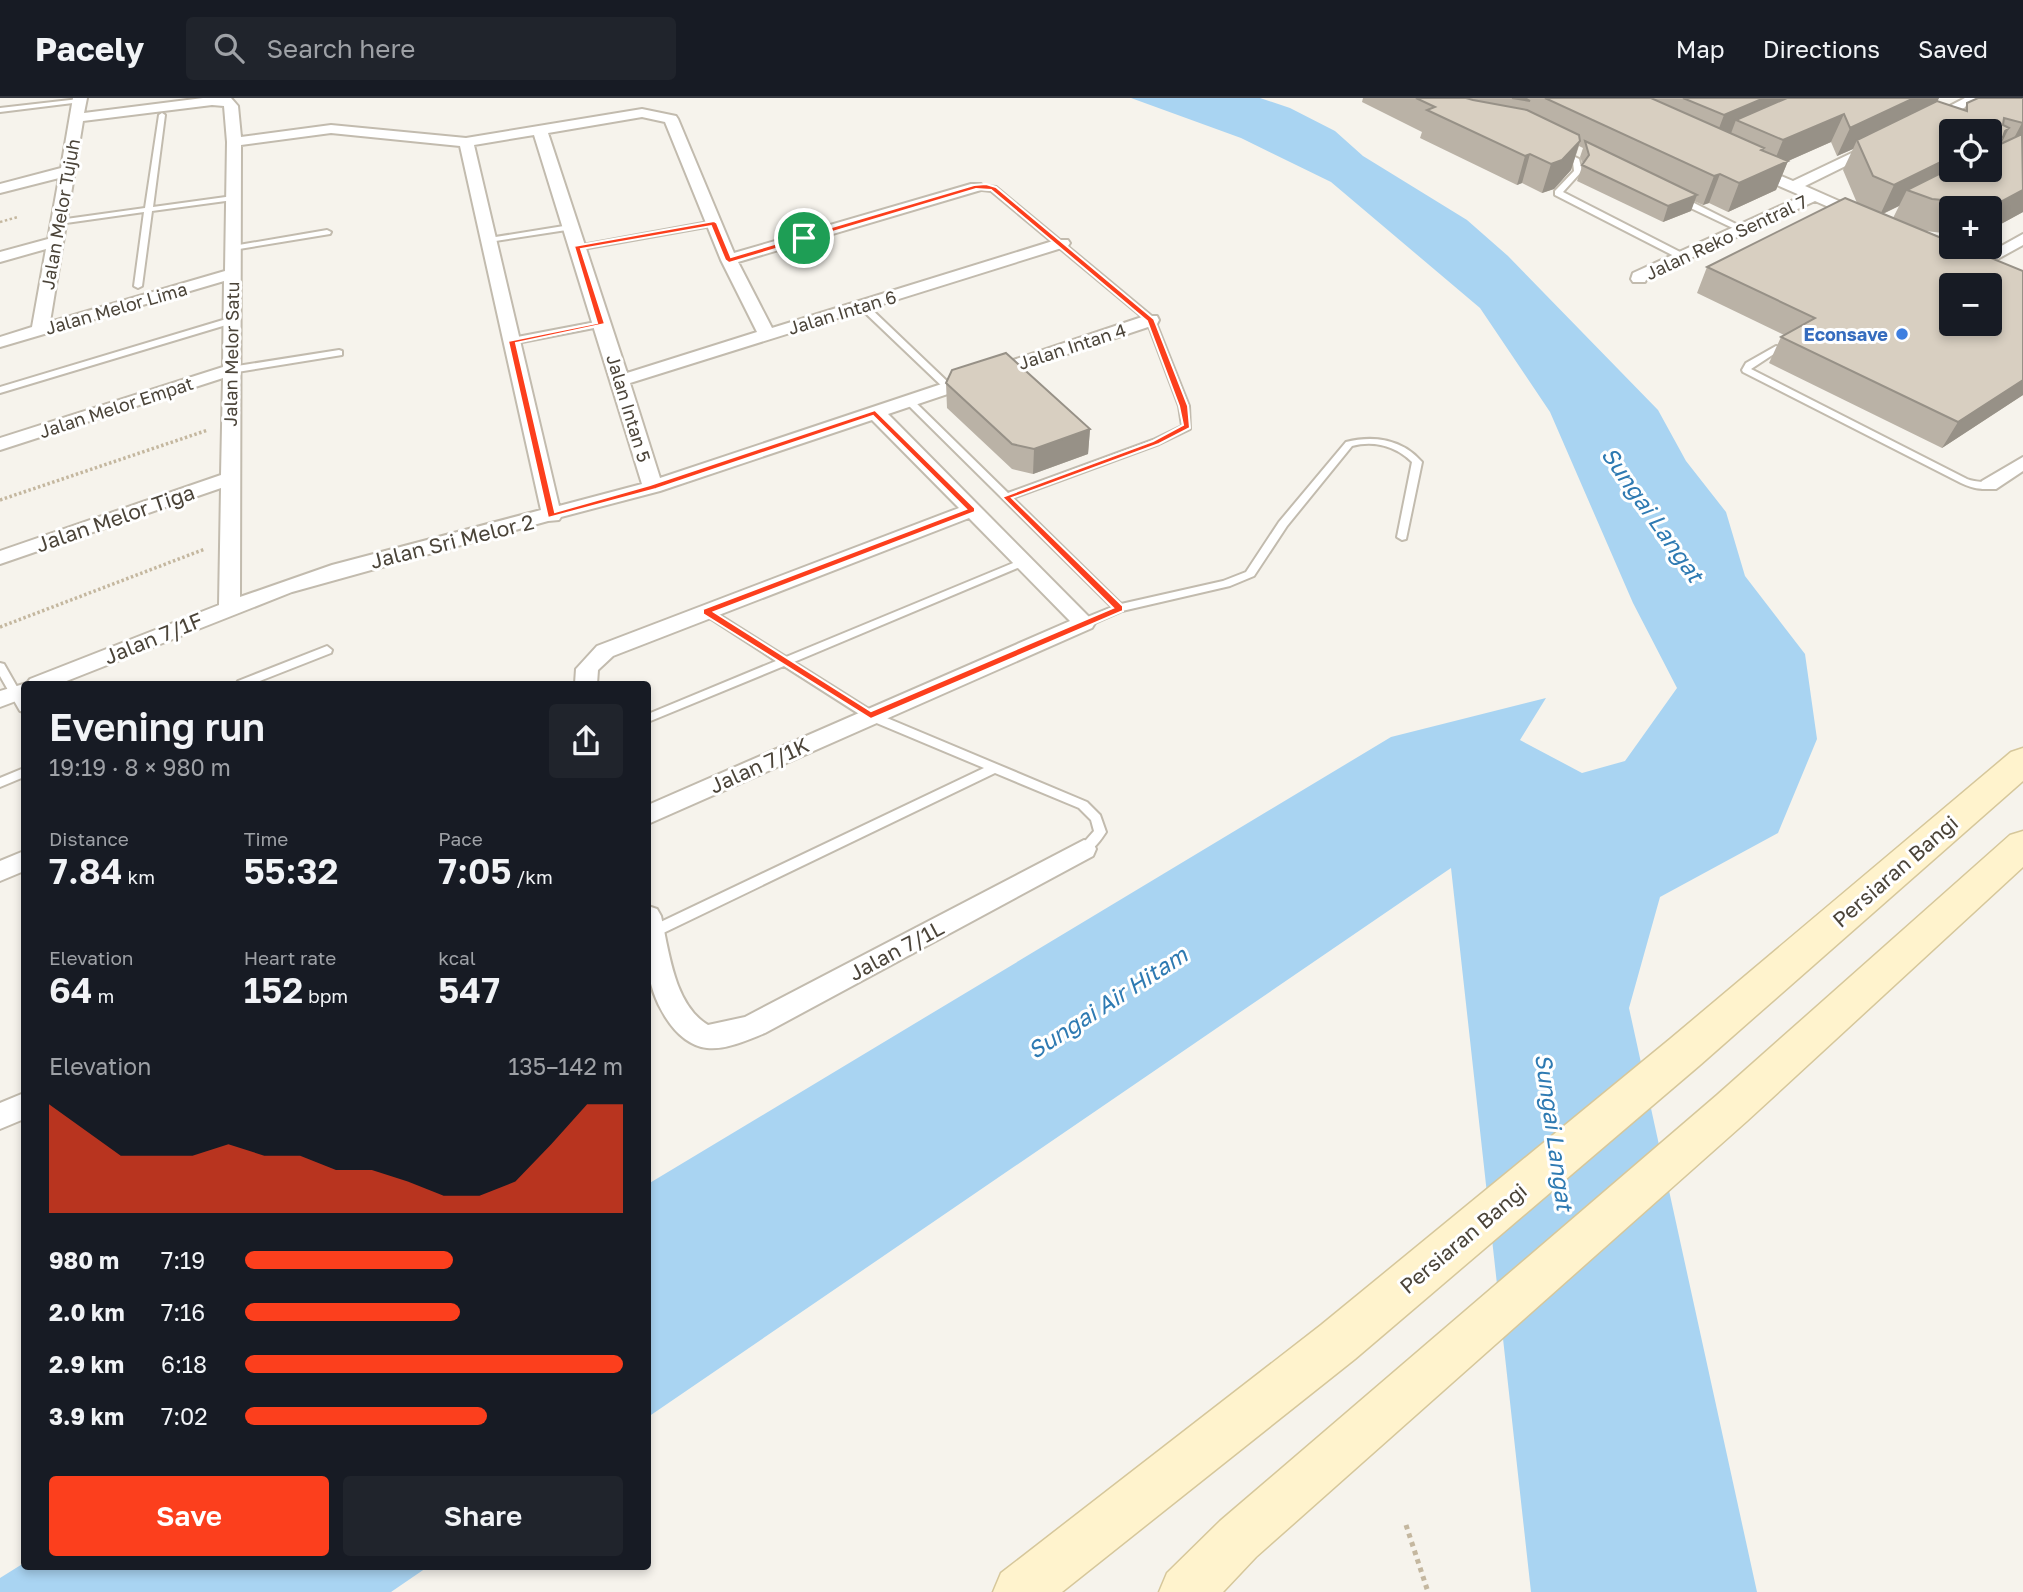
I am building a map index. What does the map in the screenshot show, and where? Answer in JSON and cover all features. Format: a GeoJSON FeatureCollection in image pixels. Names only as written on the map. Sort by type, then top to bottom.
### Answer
{"type":"FeatureCollection","features":[{"type":"Feature","properties":{"kind":"main road","name":"Persiaran Bangi"},"geometry":{"type":"LineString","coordinates":[[1020,1592],[1338,1342],[1685,1052],[2023,761]]}},
{"type":"Feature","properties":{"kind":"main road"},"geometry":{"type":"LineString","coordinates":[[1186,1592],[1238,1539],[1732,1108],[2023,845]]}},
{"type":"Feature","properties":{"kind":"street"},"geometry":{"type":"LineString","coordinates":[[1920,128],[1976,98]]}},
{"type":"Feature","properties":{"kind":"street","name":"Jalan Melor Tujuh"},"geometry":{"type":"LineString","coordinates":[[40,330],[80,100]]}},
{"type":"Feature","properties":{"kind":"street","name":"Jalan Melor Satu"},"geometry":{"type":"LineString","coordinates":[[76,118],[212,101],[227,102],[231,106],[233,320],[229,423],[229,608]]}},
{"type":"Feature","properties":{"kind":"street"},"geometry":{"type":"LineString","coordinates":[[233,142],[331,129],[466,142],[642,113],[661,115],[671,119],[729,260],[767,335]]}},
{"type":"Feature","properties":{"kind":"street","name":"Jalan Intan 5"},"geometry":{"type":"LineString","coordinates":[[540,130],[601,324],[622,380],[653,487]]}},
{"type":"Feature","properties":{"kind":"street"},"geometry":{"type":"LineString","coordinates":[[466,142],[552,516]]}},
{"type":"Feature","properties":{"kind":"street"},"geometry":{"type":"LineString","coordinates":[[1792,187],[1885,142]]}},
{"type":"Feature","properties":{"kind":"street"},"geometry":{"type":"LineString","coordinates":[[1732,160],[1876,222]]}},
{"type":"Feature","properties":{"kind":"street"},"geometry":{"type":"LineString","coordinates":[[0,189],[68,172]]}},
{"type":"Feature","properties":{"kind":"street"},"geometry":{"type":"LineString","coordinates":[[729,260],[976,187]]}},
{"type":"Feature","properties":{"kind":"street","name":"Jalan Reko Sentral 7"},"geometry":{"type":"LineString","coordinates":[[1639,279],[1639,275],[1814,196]]}},
{"type":"Feature","properties":{"kind":"street"},"geometry":{"type":"LineString","coordinates":[[1998,273],[1970,261],[2023,239]]}},
{"type":"Feature","properties":{"kind":"street"},"geometry":{"type":"LineString","coordinates":[[0,257],[55,242]]}},
{"type":"Feature","properties":{"kind":"street","name":"Jalan Intan 6"},"geometry":{"type":"LineString","coordinates":[[622,380],[1062,243]]}},
{"type":"Feature","properties":{"kind":"street","name":"Jalan Melor Lima"},"geometry":{"type":"LineString","coordinates":[[0,342],[232,274]]}},
{"type":"Feature","properties":{"kind":"street","name":"Jalan Intan 4"},"geometry":{"type":"LineString","coordinates":[[875,412],[1151,320]]}},
{"type":"Feature","properties":{"kind":"street","name":"Jalan Melor Empat"},"geometry":{"type":"LineString","coordinates":[[0,444],[231,370]]}},
{"type":"Feature","properties":{"kind":"street"},"geometry":{"type":"LineString","coordinates":[[875,412],[1084,623]]}},
{"type":"Feature","properties":{"kind":"street","name":"Jalan Sri Melor 2"},"geometry":{"type":"LineString","coordinates":[[229,608],[339,570],[552,516],[653,487],[875,412]]}},
{"type":"Feature","properties":{"kind":"street"},"geometry":{"type":"LineString","coordinates":[[1989,485],[2023,463]]}},
{"type":"Feature","properties":{"kind":"street","name":"Jalan Melor Tiga"},"geometry":{"type":"LineString","coordinates":[[0,558],[230,478]]}},
{"type":"Feature","properties":{"kind":"street"},"geometry":{"type":"LineString","coordinates":[[585,681],[584,677],[590,663],[605,651],[972,510]]}},
{"type":"Feature","properties":{"kind":"street","name":"Jalan 7/1F"},"geometry":{"type":"LineString","coordinates":[[46,681],[229,608]]}},
{"type":"Feature","properties":{"kind":"street","name":"Jalan 7/1K"},"geometry":{"type":"LineString","coordinates":[[651,814],[1084,623]]}},
{"type":"Feature","properties":{"kind":"street","name":"Jalan 7/1L"},"geometry":{"type":"LineString","coordinates":[[651,928],[674,1008],[686,1024],[703,1036],[728,1033],[755,1025],[1084,849]]}},
{"type":"Feature","properties":{"kind":"street"},"geometry":{"type":"LineString","coordinates":[[0,871],[21,862]]}},
{"type":"Feature","properties":{"kind":"street"},"geometry":{"type":"LineString","coordinates":[[0,1116],[21,1107]]}},
{"type":"Feature","properties":{"kind":"lane"},"geometry":{"type":"LineString","coordinates":[[0,110],[80,100]]}},
{"type":"Feature","properties":{"kind":"lane"},"geometry":{"type":"LineString","coordinates":[[138,286],[162,115]]}},
{"type":"Feature","properties":{"kind":"lane"},"geometry":{"type":"LineString","coordinates":[[1554,150],[1576,161],[1578,171],[1558,193],[1681,256]]}},
{"type":"Feature","properties":{"kind":"lane"},"geometry":{"type":"LineString","coordinates":[[976,187],[993,188],[1151,320],[1184,406],[1187,426],[1156,442],[1006,497]]}},
{"type":"Feature","properties":{"kind":"lane"},"geometry":{"type":"LineString","coordinates":[[1667,193],[1742,229]]}},
{"type":"Feature","properties":{"kind":"lane"},"geometry":{"type":"LineString","coordinates":[[59,222],[233,198]]}},
{"type":"Feature","properties":{"kind":"lane"},"geometry":{"type":"LineString","coordinates":[[577,248],[714,223]]}},
{"type":"Feature","properties":{"kind":"lane"},"geometry":{"type":"LineString","coordinates":[[489,240],[570,227]]}},
{"type":"Feature","properties":{"kind":"lane"},"geometry":{"type":"LineString","coordinates":[[233,248],[327,232]]}},
{"type":"Feature","properties":{"kind":"lane"},"geometry":{"type":"LineString","coordinates":[[862,306],[948,387]]}},
{"type":"Feature","properties":{"kind":"lane"},"geometry":{"type":"LineString","coordinates":[[0,390],[233,320]]}},
{"type":"Feature","properties":{"kind":"lane"},"geometry":{"type":"LineString","coordinates":[[512,341],[601,324]]}},
{"type":"Feature","properties":{"kind":"lane"},"geometry":{"type":"LineString","coordinates":[[1779,348],[1749,365],[1746,370],[1964,481],[1976,486],[1989,485]]}},
{"type":"Feature","properties":{"kind":"lane"},"geometry":{"type":"LineString","coordinates":[[231,370],[339,353]]}},
{"type":"Feature","properties":{"kind":"lane"},"geometry":{"type":"LineString","coordinates":[[909,401],[1119,608]]}},
{"type":"Feature","properties":{"kind":"lane"},"geometry":{"type":"LineString","coordinates":[[1084,623],[1119,608],[1226,584],[1250,574],[1283,524],[1349,444],[1363,439],[1409,452],[1417,462],[1402,537]]}},
{"type":"Feature","properties":{"kind":"lane"},"geometry":{"type":"LineString","coordinates":[[651,717],[1023,562]]}},
{"type":"Feature","properties":{"kind":"lane"},"geometry":{"type":"LineString","coordinates":[[706,611],[871,716],[1083,805],[1096,818],[1100,832],[1084,849]]}},
{"type":"Feature","properties":{"kind":"lane"},"geometry":{"type":"LineString","coordinates":[[250,681],[327,650]]}},
{"type":"Feature","properties":{"kind":"lane"},"geometry":{"type":"LineString","coordinates":[[0,667],[16,698]]}},
{"type":"Feature","properties":{"kind":"lane"},"geometry":{"type":"LineString","coordinates":[[651,924],[995,768]]}},
{"type":"Feature","properties":{"kind":"lane"},"geometry":{"type":"LineString","coordinates":[[0,783],[21,773]]}},
{"type":"Feature","properties":{"kind":"path"},"geometry":{"type":"LineString","coordinates":[[0,222],[18,217]]}},
{"type":"Feature","properties":{"kind":"path"},"geometry":{"type":"LineString","coordinates":[[0,500],[229,423]]}},
{"type":"Feature","properties":{"kind":"path"},"geometry":{"type":"LineString","coordinates":[[0,627],[229,540]]}},
{"type":"Feature","properties":{"kind":"path"},"geometry":{"type":"LineString","coordinates":[[1406,1525],[1428,1592]]}},
{"type":"Feature","properties":{"kind":"water"},"geometry":{"type":"Polygon","coordinates":[[[1131,98],[1260,98],[1290,108],[1335,131],[1363,156],[1467,220],[1508,256],[1658,410],[1686,461],[1726,512],[1745,576],[1805,654],[1817,739],[1778,833],[1660,897],[1629,1008],[1757,1592],[1531,1592],[1451,868],[651,1415],[651,1182],[1391,737],[1546,698],[1520,740],[1582,773],[1625,761],[1677,688],[1633,603],[1550,412],[1480,308],[1331,182],[1241,138],[1131,98]]]}},
{"type":"Feature","properties":{"kind":"water"},"geometry":{"type":"Polygon","coordinates":[[[21,1565],[21,1570],[423,1570],[391,1592],[0,1592],[0,1578],[21,1565]]]}},
{"type":"Feature","properties":{"kind":"building"},"geometry":{"type":"Polygon","coordinates":[[[1416,98],[1466,98],[1527,110],[1579,135],[1580,141],[1562,160],[1551,164],[1530,154],[1525,156],[1427,110],[1435,107],[1416,98]]]}},
{"type":"Feature","properties":{"kind":"building"},"geometry":{"type":"Polygon","coordinates":[[[1545,98],[1651,98],[1788,161],[1739,183],[1720,174],[1714,176],[1545,98]]]}},
{"type":"Feature","properties":{"kind":"building"},"geometry":{"type":"Polygon","coordinates":[[[1683,98],[1764,98],[1724,115],[1683,98]]]}},
{"type":"Feature","properties":{"kind":"building"},"geometry":{"type":"Polygon","coordinates":[[[1787,98],[1914,98],[1850,128],[1844,114],[1783,140],[1736,120],[1787,98]]]}},
{"type":"Feature","properties":{"kind":"building"},"geometry":{"type":"Polygon","coordinates":[[[1978,98],[2023,98],[2023,123],[2004,118],[2003,125],[2009,128],[2002,137],[2002,119],[1939,119],[1939,163],[1894,185],[1873,176],[1857,140],[1937,101],[1967,111],[1967,103],[1978,98]]]}},
{"type":"Feature","properties":{"kind":"building"},"geometry":{"type":"Polygon","coordinates":[[[2022,134],[2023,190],[2002,201],[2002,196],[1939,196],[1939,200],[1932,199],[1907,190],[1939,174],[1939,182],[2002,182],[2002,143],[2022,134]]]}},
{"type":"Feature","properties":{"kind":"building"},"geometry":{"type":"Polygon","coordinates":[[[1585,141],[1697,195],[1668,206],[1582,165],[1589,155],[1585,141]]]}},
{"type":"Feature","properties":{"kind":"building","name":"Econsave"},"geometry":{"type":"Polygon","coordinates":[[[1845,198],[1939,237],[1939,259],[1994,259],[2023,271],[2023,380],[1958,422],[1781,337],[1815,318],[1707,267],[1845,198]]]}},
{"type":"Feature","properties":{"kind":"building"},"geometry":{"type":"Polygon","coordinates":[[[1006,353],[1090,429],[1034,449],[1012,444],[946,383],[952,370],[1006,353]]]}},
{"type":"Feature","properties":{"kind":"place","name":"Econsave"},"geometry":{"type":"Point","coordinates":[1902,334]}},
{"type":"Feature","properties":{"kind":"route"},"geometry":{"type":"LineString","coordinates":[[986,186],[993,188],[1062,243],[1151,320],[1184,406],[1187,426],[1156,442],[1006,497],[1119,608],[871,716],[706,611],[972,510],[875,412],[653,487],[552,516],[512,341],[601,324],[577,248],[714,223],[729,260],[804,238],[986,186]]}},
{"type":"Feature","properties":{"kind":"water label","name":"Sungai Langat"},"geometry":{"type":"Point","coordinates":[1653,514]}},
{"type":"Feature","properties":{"kind":"water label","name":"Sungai Air Hitam"},"geometry":{"type":"Point","coordinates":[1107,1002]}},
{"type":"Feature","properties":{"kind":"water label","name":"Sungai Langat"},"geometry":{"type":"Point","coordinates":[1555,1132]}}]}
